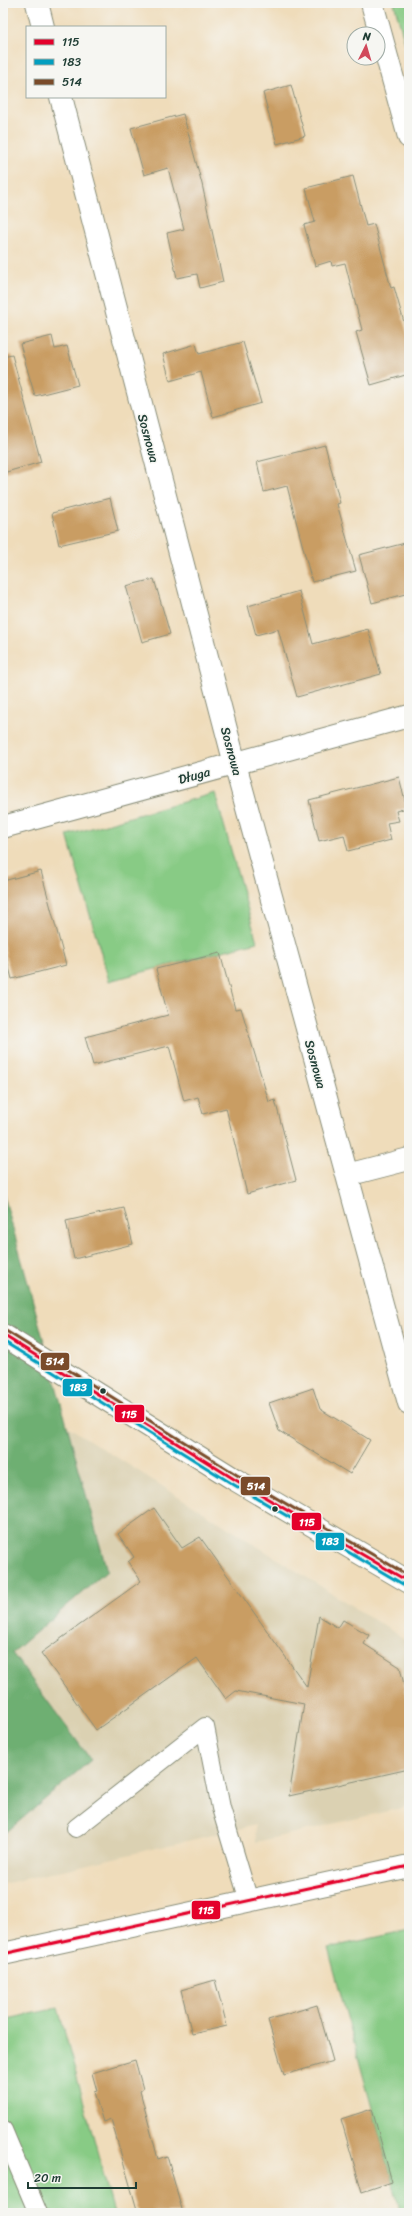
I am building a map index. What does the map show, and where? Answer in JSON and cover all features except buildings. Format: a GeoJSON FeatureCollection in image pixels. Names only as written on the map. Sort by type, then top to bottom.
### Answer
{"type":"FeatureCollection","features":[{"type":"Feature","properties":{"kind":"street"},"geometry":{"type":"LineString","coordinates":[[37,3],[43,26]]}},
{"type":"Feature","properties":{"kind":"street"},"geometry":{"type":"LineString","coordinates":[[372,3],[409,137]]}},
{"type":"Feature","properties":{"kind":"street","name":"Sosnowa"},"geometry":{"type":"LineString","coordinates":[[61,98],[235,764],[409,1403]]}},
{"type":"Feature","properties":{"kind":"street","name":"Długa"},"geometry":{"type":"LineString","coordinates":[[3,827],[409,716]]}},
{"type":"Feature","properties":{"kind":"street"},"geometry":{"type":"LineString","coordinates":[[347,1175],[409,1159]]}},
{"type":"Feature","properties":{"kind":"street"},"geometry":{"type":"LineString","coordinates":[[3,1335],[234,1479],[409,1582]]}},
{"type":"Feature","properties":{"kind":"street"},"geometry":{"type":"LineString","coordinates":[[3,1954],[409,1866]]}},
{"type":"Feature","properties":{"kind":"lane"},"geometry":{"type":"LineString","coordinates":[[76,1828],[206,1727],[221,1808],[249,1901]]}},
{"type":"Feature","properties":{"kind":"lane"},"geometry":{"type":"LineString","coordinates":[[3,2130],[38,2213]]}},
{"type":"Feature","properties":{"kind":"shaded area"},"geometry":{"type":"Polygon","coordinates":[[[67,1426],[409,1642],[409,1806],[256,1842],[255,1825],[3,1884],[3,1835],[91,1760],[12,1653],[107,1571],[67,1426]]]}},
{"type":"Feature","properties":{"kind":"green space"},"geometry":{"type":"Polygon","coordinates":[[[394,3],[409,3],[409,58],[394,3]]]}},
{"type":"Feature","properties":{"kind":"green space"},"geometry":{"type":"Polygon","coordinates":[[[215,793],[257,942],[109,981],[67,835],[215,793]]]}},
{"type":"Feature","properties":{"kind":"green space"},"geometry":{"type":"Polygon","coordinates":[[[3,1192],[107,1571],[12,1653],[91,1760],[3,1835],[3,1192]]]}},
{"type":"Feature","properties":{"kind":"green space"},"geometry":{"type":"Polygon","coordinates":[[[409,1930],[409,2213],[401,2213],[328,1948],[409,1930]]]}},
{"type":"Feature","properties":{"kind":"green space"},"geometry":{"type":"Polygon","coordinates":[[[58,2008],[114,2213],[3,2213],[3,2020],[58,2008]]]}},
{"type":"Feature","properties":{"kind":"transit line","name":"514"},"geometry":{"type":"LineString","coordinates":[[6,1331],[237,1475],[409,1576]]}},
{"type":"Feature","properties":{"kind":"transit line","name":"115"},"geometry":{"type":"LineString","coordinates":[[3,1335],[234,1479],[409,1582]]}},
{"type":"Feature","properties":{"kind":"transit line","name":"183"},"geometry":{"type":"LineString","coordinates":[[3,1341],[231,1483],[406,1586]]}},
{"type":"Feature","properties":{"kind":"transit line","name":"115"},"geometry":{"type":"LineString","coordinates":[[3,1954],[409,1866]]}}]}
